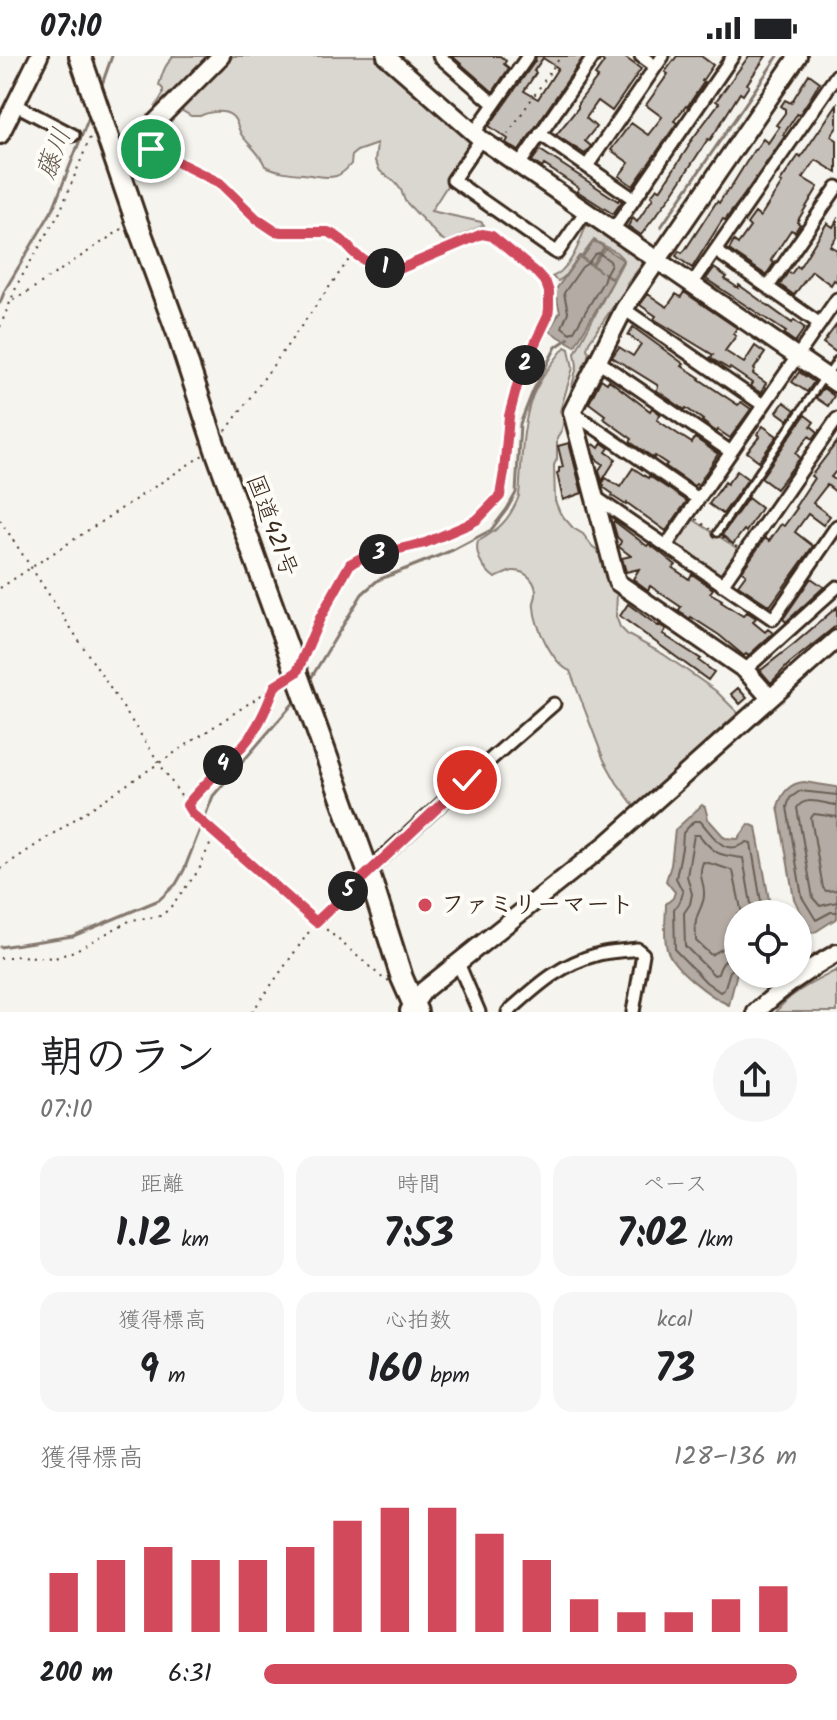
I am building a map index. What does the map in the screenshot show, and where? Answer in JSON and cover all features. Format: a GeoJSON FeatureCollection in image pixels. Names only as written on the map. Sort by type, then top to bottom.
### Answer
{"type":"FeatureCollection","features":[{"type":"Feature","properties":{"kind":"highway","name":"国道421号"},"geometry":{"type":"LineString","coordinates":[[80,56],[215,447],[368,871],[413,1010]]}},
{"type":"Feature","properties":{"kind":"street"},"geometry":{"type":"LineString","coordinates":[[0,135],[39,56]]}},
{"type":"Feature","properties":{"kind":"street"},"geometry":{"type":"LineString","coordinates":[[116,162],[221,56]]}},
{"type":"Feature","properties":{"kind":"street"},"geometry":{"type":"LineString","coordinates":[[386,56],[477,136],[831,377]]}},
{"type":"Feature","properties":{"kind":"street"},"geometry":{"type":"LineString","coordinates":[[439,56],[494,104]]}},
{"type":"Feature","properties":{"kind":"street"},"geometry":{"type":"LineString","coordinates":[[519,165],[594,56]]}},
{"type":"Feature","properties":{"kind":"street"},"geometry":{"type":"LineString","coordinates":[[587,166],[659,61],[641,56]]}},
{"type":"Feature","properties":{"kind":"street"},"geometry":{"type":"LineString","coordinates":[[613,230],[731,60],[716,56]]}},
{"type":"Feature","properties":{"kind":"street"},"geometry":{"type":"LineString","coordinates":[[770,698],[745,670],[617,582],[572,412],[624,309],[798,56]]}},
{"type":"Feature","properties":{"kind":"street"},"geometry":{"type":"LineString","coordinates":[[523,58],[453,180],[557,253],[586,211]]}},
{"type":"Feature","properties":{"kind":"street"},"geometry":{"type":"LineString","coordinates":[[692,284],[837,75]]}},
{"type":"Feature","properties":{"kind":"street"},"geometry":{"type":"LineString","coordinates":[[16,105],[73,135]]}},
{"type":"Feature","properties":{"kind":"street"},"geometry":{"type":"LineString","coordinates":[[540,134],[634,199]]}},
{"type":"Feature","properties":{"kind":"street"},"geometry":{"type":"LineString","coordinates":[[768,287],[837,187]]}},
{"type":"Feature","properties":{"kind":"street"},"geometry":{"type":"LineString","coordinates":[[716,251],[820,324]]}},
{"type":"Feature","properties":{"kind":"street"},"geometry":{"type":"LineString","coordinates":[[666,546],[837,299]]}},
{"type":"Feature","properties":{"kind":"street"},"geometry":{"type":"LineString","coordinates":[[624,309],[763,405]]}},
{"type":"Feature","properties":{"kind":"street"},"geometry":{"type":"LineString","coordinates":[[598,361],[731,452]]}},
{"type":"Feature","properties":{"kind":"street"},"geometry":{"type":"LineString","coordinates":[[572,412],[698,499]]}},
{"type":"Feature","properties":{"kind":"street"},"geometry":{"type":"LineString","coordinates":[[722,585],[837,419]]}},
{"type":"Feature","properties":{"kind":"street"},"geometry":{"type":"LineString","coordinates":[[595,497],[788,631]]}},
{"type":"Feature","properties":{"kind":"street"},"geometry":{"type":"LineString","coordinates":[[773,619],[837,526]]}},
{"type":"Feature","properties":{"kind":"street"},"geometry":{"type":"LineString","coordinates":[[745,670],[837,587]]}},
{"type":"Feature","properties":{"kind":"street"},"geometry":{"type":"LineString","coordinates":[[413,1010],[424,990],[609,842],[770,698],[835,646]]}},
{"type":"Feature","properties":{"kind":"street"},"geometry":{"type":"LineString","coordinates":[[368,871],[554,704]]}},
{"type":"Feature","properties":{"kind":"street"},"geometry":{"type":"LineString","coordinates":[[508,1012],[542,981],[564,967],[599,954],[637,949],[643,954],[633,1012]]}},
{"type":"Feature","properties":{"kind":"street"},"geometry":{"type":"LineString","coordinates":[[756,1012],[772,996],[837,953]]}},
{"type":"Feature","properties":{"kind":"street"},"geometry":{"type":"LineString","coordinates":[[458,963],[479,1012]]}},
{"type":"Feature","properties":{"kind":"lane"},"geometry":{"type":"LineString","coordinates":[[717,533],[831,377],[837,360]]}},
{"type":"Feature","properties":{"kind":"path"},"geometry":{"type":"LineString","coordinates":[[501,143],[561,56]]}},
{"type":"Feature","properties":{"kind":"path"},"geometry":{"type":"LineString","coordinates":[[0,327],[18,283],[60,212],[83,159],[98,107]]}},
{"type":"Feature","properties":{"kind":"path"},"geometry":{"type":"LineString","coordinates":[[0,869],[275,686],[298,676],[320,618],[350,564],[361,558],[425,543],[478,519],[500,496],[509,416],[520,375],[548,316],[549,292],[546,283],[486,234],[402,268],[390,269],[354,253],[350,246],[328,232],[275,231],[257,219],[220,183],[151,149],[134,163],[123,183]]}},
{"type":"Feature","properties":{"kind":"path"},"geometry":{"type":"LineString","coordinates":[[13,300],[136,220]]}},
{"type":"Feature","properties":{"kind":"path"},"geometry":{"type":"LineString","coordinates":[[0,588],[215,447],[354,253]]}},
{"type":"Feature","properties":{"kind":"path"},"geometry":{"type":"LineString","coordinates":[[0,520],[198,818],[386,981],[402,978]]}},
{"type":"Feature","properties":{"kind":"path"},"geometry":{"type":"LineString","coordinates":[[187,805],[248,738],[269,705],[275,686]]}},
{"type":"Feature","properties":{"kind":"path"},"geometry":{"type":"LineString","coordinates":[[0,958],[55,958],[131,920],[161,916],[199,870],[217,834]]}},
{"type":"Feature","properties":{"kind":"path"},"geometry":{"type":"LineString","coordinates":[[252,1012],[316,922],[368,871]]}},
{"type":"Feature","properties":{"kind":"shaded area"},"geometry":{"type":"Polygon","coordinates":[[[173,56],[208,56],[156,106],[163,94],[159,85],[162,74],[173,56]]]}},
{"type":"Feature","properties":{"kind":"shaded area"},"geometry":{"type":"Polygon","coordinates":[[[233,56],[379,56],[471,138],[471,148],[431,211],[484,225],[447,242],[440,238],[405,201],[394,181],[380,171],[375,161],[377,144],[357,151],[352,155],[351,164],[336,176],[284,172],[265,166],[229,114],[216,112],[191,116],[181,110],[233,56]]]}},
{"type":"Feature","properties":{"kind":"shaded area"},"geometry":{"type":"Polygon","coordinates":[[[591,225],[643,259],[643,263],[627,284],[625,294],[589,342],[584,372],[567,406],[577,366],[575,353],[624,260],[594,240],[564,277],[558,281],[552,277],[567,265],[586,226],[591,225]]]}},
{"type":"Feature","properties":{"kind":"shaded area"},"geometry":{"type":"Polygon","coordinates":[[[565,347],[569,349],[573,368],[560,411],[564,419],[557,439],[554,465],[555,501],[560,513],[604,555],[617,592],[616,616],[620,627],[716,691],[738,713],[635,807],[604,760],[570,671],[557,661],[541,634],[535,615],[536,590],[533,581],[518,571],[495,578],[477,552],[478,541],[503,523],[519,496],[529,407],[540,382],[565,347]]]}},
{"type":"Feature","properties":{"kind":"shaded area"},"geometry":{"type":"Polygon","coordinates":[[[691,518],[741,551],[722,577],[673,544],[691,518]]]}},
{"type":"Feature","properties":{"kind":"shaded area"},"geometry":{"type":"Polygon","coordinates":[[[837,970],[837,1012],[776,1012],[796,993],[812,988],[812,983],[837,970]]]}},
{"type":"Feature","properties":{"kind":"water"},"geometry":{"type":"Polygon","coordinates":[[[594,241],[604,247],[592,264],[582,258],[594,241]]]}},
{"type":"Feature","properties":{"kind":"water"},"geometry":{"type":"Polygon","coordinates":[[[605,248],[623,260],[612,278],[603,272],[613,281],[575,346],[549,331],[560,312],[555,291],[579,257],[601,272],[593,265],[605,248]]]}},
{"type":"Feature","properties":{"kind":"water"},"geometry":{"type":"Polygon","coordinates":[[[804,782],[837,787],[837,918],[812,933],[812,900],[794,899],[778,806],[787,790],[804,782]]]}},
{"type":"Feature","properties":{"kind":"water"},"geometry":{"type":"Polygon","coordinates":[[[702,805],[708,819],[725,838],[738,839],[749,824],[756,827],[769,900],[724,900],[724,988],[733,988],[729,1005],[712,996],[684,973],[667,949],[666,904],[675,892],[666,881],[675,830],[702,805]]]}},
{"type":"Feature","properties":{"kind":"building"},"geometry":{"type":"Polygon","coordinates":[[[452,56],[500,56],[509,68],[493,92],[452,56]]]}},
{"type":"Feature","properties":{"kind":"building"},"geometry":{"type":"Polygon","coordinates":[[[536,56],[584,56],[519,151],[489,126],[536,56]],[[543,58],[524,91],[538,99],[558,68],[543,58]]]}},
{"type":"Feature","properties":{"kind":"building"},"geometry":{"type":"Polygon","coordinates":[[[602,56],[623,56],[641,69],[612,111],[598,101],[586,118],[596,127],[585,141],[591,146],[585,154],[556,135],[598,77],[595,75],[604,62],[602,56]]]}},
{"type":"Feature","properties":{"kind":"building"},"geometry":{"type":"Polygon","coordinates":[[[677,56],[701,56],[713,65],[633,186],[619,176],[629,163],[611,150],[631,123],[648,135],[662,117],[646,105],[677,56]]]}},
{"type":"Feature","properties":{"kind":"building"},"geometry":{"type":"Polygon","coordinates":[[[749,56],[766,56],[743,95],[740,93],[641,235],[628,226],[633,218],[637,222],[653,198],[651,196],[657,188],[660,190],[719,103],[716,101],[749,56]]]}},
{"type":"Feature","properties":{"kind":"building"},"geometry":{"type":"Polygon","coordinates":[[[809,74],[820,82],[811,97],[744,195],[723,219],[692,268],[676,256],[679,251],[682,253],[685,250],[763,139],[768,143],[785,113],[781,106],[785,100],[791,103],[809,74]]]}},
{"type":"Feature","properties":{"kind":"building"},"geometry":{"type":"Polygon","coordinates":[[[837,104],[837,127],[831,136],[837,140],[837,173],[816,160],[803,178],[818,187],[797,222],[800,224],[795,232],[791,230],[771,260],[774,263],[766,275],[729,250],[734,241],[738,244],[750,227],[747,224],[755,213],[760,217],[780,182],[837,104]]]}},
{"type":"Feature","properties":{"kind":"building"},"geometry":{"type":"Polygon","coordinates":[[[540,150],[622,201],[613,214],[577,191],[579,188],[561,176],[532,161],[540,150]]]}},
{"type":"Feature","properties":{"kind":"building"},"geometry":{"type":"Polygon","coordinates":[[[837,220],[837,236],[830,246],[837,250],[837,282],[834,280],[831,285],[812,271],[794,295],[780,285],[788,272],[791,274],[797,266],[799,268],[827,223],[833,227],[837,220]]]}},
{"type":"Feature","properties":{"kind":"building"},"geometry":{"type":"Polygon","coordinates":[[[714,268],[738,288],[739,285],[792,323],[794,320],[805,328],[795,342],[784,334],[786,332],[706,279],[714,268]]]}},
{"type":"Feature","properties":{"kind":"building"},"geometry":{"type":"Polygon","coordinates":[[[684,292],[737,328],[733,334],[736,336],[725,351],[744,363],[755,346],[765,353],[753,374],[766,383],[761,393],[750,386],[752,383],[710,358],[713,355],[654,319],[656,316],[640,305],[648,294],[667,307],[676,294],[681,297],[684,292]]]}},
{"type":"Feature","properties":{"kind":"building"},"geometry":{"type":"Polygon","coordinates":[[[837,324],[837,353],[823,343],[837,324]]]}},
{"type":"Feature","properties":{"kind":"building"},"geometry":{"type":"Polygon","coordinates":[[[633,327],[684,364],[682,366],[699,379],[738,405],[741,402],[751,409],[730,438],[711,428],[656,390],[657,385],[612,357],[619,347],[633,356],[641,344],[628,335],[633,327]]]}},
{"type":"Feature","properties":{"kind":"building"},"geometry":{"type":"Polygon","coordinates":[[[799,372],[814,382],[807,392],[792,382],[799,372]]]}},
{"type":"Feature","properties":{"kind":"building"},"geometry":{"type":"Polygon","coordinates":[[[601,379],[607,383],[609,380],[650,411],[652,408],[660,415],[657,420],[681,436],[692,443],[695,438],[718,454],[698,485],[694,486],[665,466],[667,464],[630,442],[632,439],[603,418],[605,415],[589,403],[601,379]]]}},
{"type":"Feature","properties":{"kind":"building"},"geometry":{"type":"Polygon","coordinates":[[[823,388],[834,396],[828,406],[816,398],[823,388]]]}},
{"type":"Feature","properties":{"kind":"building"},"geometry":{"type":"Polygon","coordinates":[[[784,402],[795,410],[788,420],[777,412],[784,402]]]}},
{"type":"Feature","properties":{"kind":"building"},"geometry":{"type":"Polygon","coordinates":[[[805,415],[814,422],[811,426],[818,432],[813,439],[809,436],[796,453],[800,458],[776,489],[761,478],[805,415]]]}},
{"type":"Feature","properties":{"kind":"building"},"geometry":{"type":"Polygon","coordinates":[[[763,426],[777,436],[759,461],[747,452],[760,436],[757,434],[763,426]]]}},
{"type":"Feature","properties":{"kind":"building"},"geometry":{"type":"Polygon","coordinates":[[[837,442],[837,470],[831,477],[837,481],[837,493],[827,485],[813,503],[830,516],[823,525],[808,514],[795,532],[813,546],[770,606],[738,585],[746,574],[742,571],[765,538],[769,541],[781,524],[784,526],[814,478],[811,476],[837,442]]]}},
{"type":"Feature","properties":{"kind":"building"},"geometry":{"type":"Polygon","coordinates":[[[569,443],[582,493],[563,500],[557,473],[563,467],[558,446],[569,443]]]}},
{"type":"Feature","properties":{"kind":"building"},"geometry":{"type":"Polygon","coordinates":[[[602,443],[609,448],[606,452],[616,459],[602,481],[599,470],[603,464],[596,459],[592,446],[594,444],[599,448],[602,443]]]}},
{"type":"Feature","properties":{"kind":"building"},"geometry":{"type":"Polygon","coordinates":[[[633,468],[687,501],[666,531],[603,487],[606,478],[620,487],[633,468]]]}},
{"type":"Feature","properties":{"kind":"building"},"geometry":{"type":"Polygon","coordinates":[[[737,471],[748,479],[723,514],[709,504],[737,471]]]}},
{"type":"Feature","properties":{"kind":"building"},"geometry":{"type":"Polygon","coordinates":[[[748,498],[761,508],[746,532],[744,530],[733,544],[722,535],[748,498]]]}},
{"type":"Feature","properties":{"kind":"building"},"geometry":{"type":"Polygon","coordinates":[[[614,521],[657,550],[676,565],[673,568],[689,579],[692,574],[713,589],[710,593],[721,602],[743,616],[747,612],[756,618],[753,622],[765,632],[768,629],[773,633],[748,656],[744,656],[719,635],[678,611],[681,607],[650,586],[648,590],[633,579],[639,569],[626,572],[622,558],[631,556],[619,547],[621,541],[617,537],[614,521]]]}},
{"type":"Feature","properties":{"kind":"building"},"geometry":{"type":"Polygon","coordinates":[[[811,578],[824,587],[786,622],[783,619],[811,578]]]}},
{"type":"Feature","properties":{"kind":"building"},"geometry":{"type":"Polygon","coordinates":[[[628,604],[666,629],[663,634],[701,659],[699,661],[714,672],[708,680],[620,616],[628,604]]]}},
{"type":"Feature","properties":{"kind":"building"},"geometry":{"type":"Polygon","coordinates":[[[837,607],[837,625],[771,683],[759,669],[837,607]]]}},
{"type":"Feature","properties":{"kind":"building"},"geometry":{"type":"Polygon","coordinates":[[[738,688],[747,698],[740,704],[731,694],[738,688]]]}},
{"type":"Feature","properties":{"kind":"waterway","name":"藤川"},"geometry":{"type":"LineString","coordinates":[[100,90],[112,56]]}},
{"type":"Feature","properties":{"kind":"waterway"},"geometry":{"type":"LineString","coordinates":[[661,227],[778,56]]}},
{"type":"Feature","properties":{"kind":"waterway","name":"藤川"},"geometry":{"type":"LineString","coordinates":[[0,303],[53,209],[91,112]]}},
{"type":"Feature","properties":{"kind":"waterway"},"geometry":{"type":"LineString","coordinates":[[308,683],[362,594],[378,580],[453,550],[491,530],[507,509],[516,493],[520,424],[556,347],[569,338]]}},
{"type":"Feature","properties":{"kind":"waterway"},"geometry":{"type":"LineString","coordinates":[[0,947],[73,936],[159,900],[176,884],[184,870],[213,796],[297,699]]}},
{"type":"Feature","properties":{"kind":"place","name":"ファミリーマート"},"geometry":{"type":"Point","coordinates":[425,905]}},
{"type":"Feature","properties":{"kind":"route"},"geometry":{"type":"LineString","coordinates":[[151,149],[220,183],[257,219],[275,231],[328,232],[350,246],[354,253],[390,269],[402,268],[486,234],[546,283],[549,292],[548,316],[520,375],[509,416],[500,496],[478,519],[467,525],[425,543],[361,558],[350,564],[320,618],[297,672],[275,686],[269,705],[248,738],[187,805],[192,813],[316,922],[467,780]]}}]}
